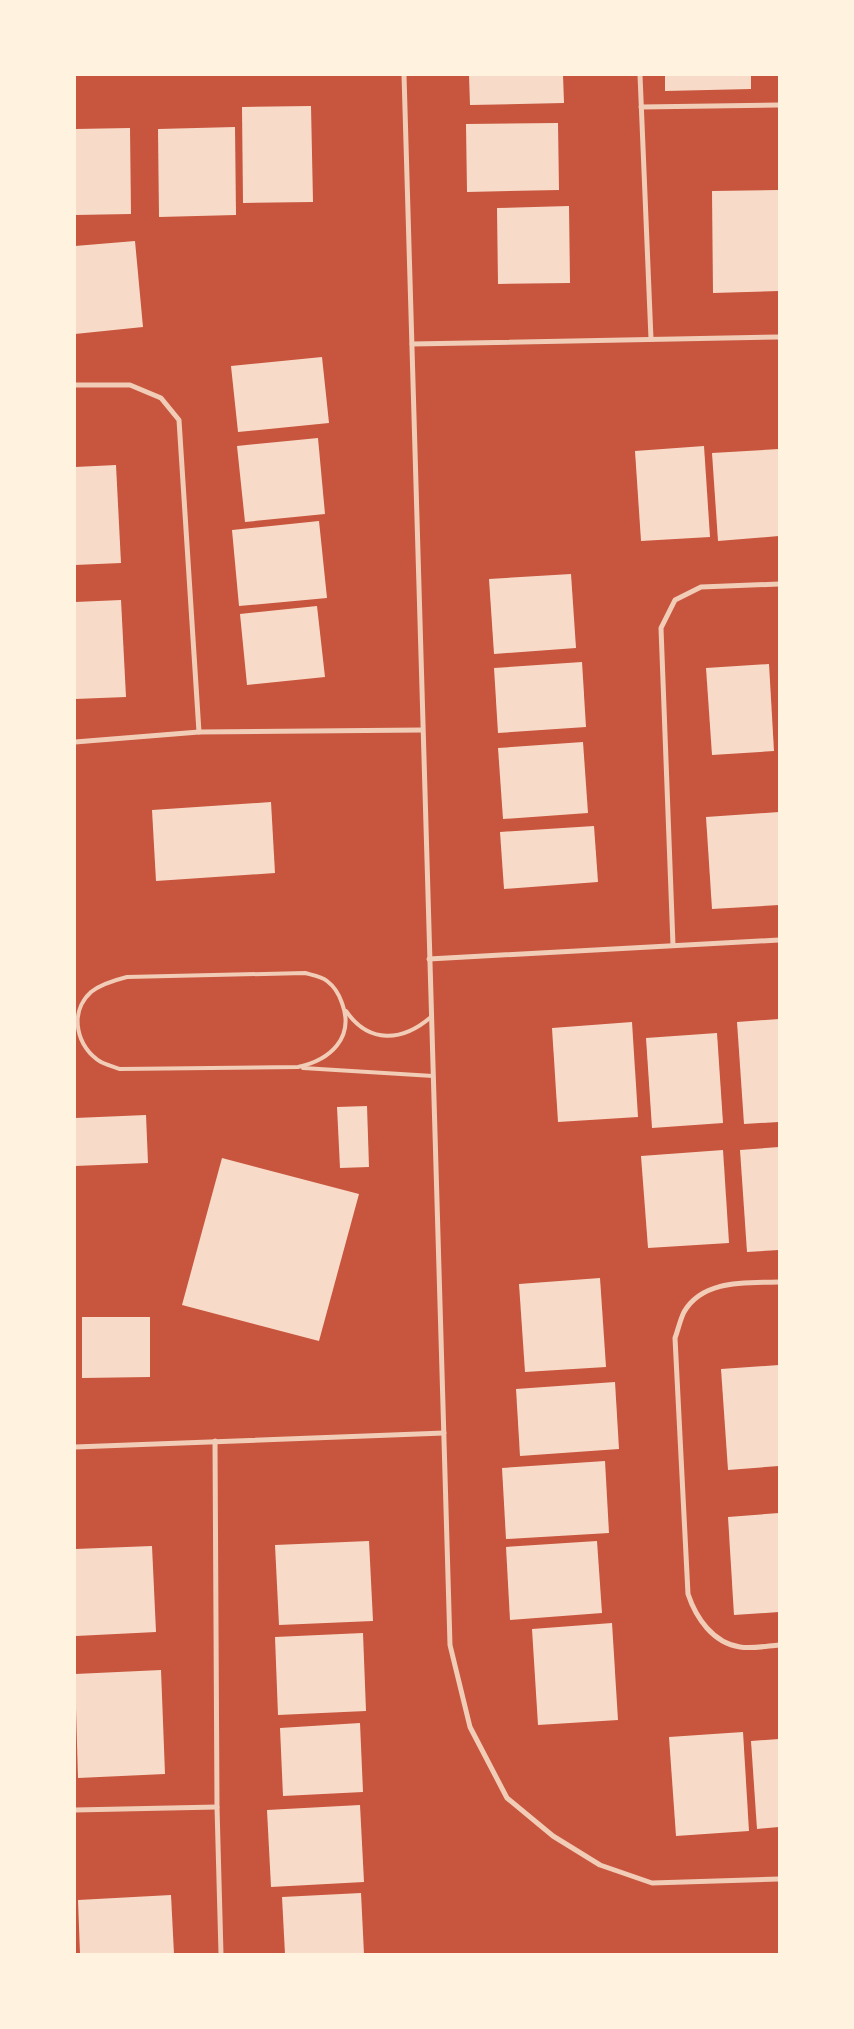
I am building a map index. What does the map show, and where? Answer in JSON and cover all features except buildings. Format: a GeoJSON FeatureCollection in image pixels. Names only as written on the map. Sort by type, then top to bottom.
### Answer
{"type":"FeatureCollection","features":[{"type":"Feature","properties":{"kind":"street"},"geometry":{"type":"LineString","coordinates":[[404,75],[450,1645],[470,1727],[507,1798],[552,1836],[600,1865],[652,1883],[779,1879]]}},
{"type":"Feature","properties":{"kind":"street"},"geometry":{"type":"LineString","coordinates":[[640,75],[651,339]]}},
{"type":"Feature","properties":{"kind":"street"},"geometry":{"type":"LineString","coordinates":[[641,107],[779,105]]}},
{"type":"Feature","properties":{"kind":"street"},"geometry":{"type":"LineString","coordinates":[[412,344],[779,337]]}},
{"type":"Feature","properties":{"kind":"street"},"geometry":{"type":"LineString","coordinates":[[75,385],[130,384],[161,398],[179,420],[199,732]]}},
{"type":"Feature","properties":{"kind":"street"},"geometry":{"type":"LineString","coordinates":[[673,945],[661,628],[675,600],[702,587],[779,584]]}},
{"type":"Feature","properties":{"kind":"street"},"geometry":{"type":"LineString","coordinates":[[75,742],[199,732],[422,730]]}},
{"type":"Feature","properties":{"kind":"street"},"geometry":{"type":"LineString","coordinates":[[429,959],[779,940]]}},
{"type":"Feature","properties":{"kind":"street"},"geometry":{"type":"LineString","coordinates":[[779,1282],[727,1284],[694,1299],[684,1313],[675,1338],[688,1594],[690,1602],[704,1626],[718,1638],[740,1647],[779,1645]]}},
{"type":"Feature","properties":{"kind":"street"},"geometry":{"type":"LineString","coordinates":[[75,1447],[444,1433]]}},
{"type":"Feature","properties":{"kind":"street"},"geometry":{"type":"LineString","coordinates":[[215,1441],[217,1807],[221,1954]]}},
{"type":"Feature","properties":{"kind":"street"},"geometry":{"type":"LineString","coordinates":[[75,1810],[217,1807]]}},
{"type":"Feature","properties":{"kind":"lane"},"geometry":{"type":"LineString","coordinates":[[431,1017],[418,1028],[403,1034],[386,1036],[373,1034],[356,1025],[345,1010],[338,991],[326,980],[305,973],[127,977],[109,982],[91,992],[81,1005],[76,1020],[79,1035],[86,1050],[101,1062],[120,1069],[298,1067],[433,1076]]}},
{"type":"Feature","properties":{"kind":"lane"},"geometry":{"type":"LineString","coordinates":[[298,1067],[316,1063],[342,1041],[346,1026],[345,1010]]}}]}
